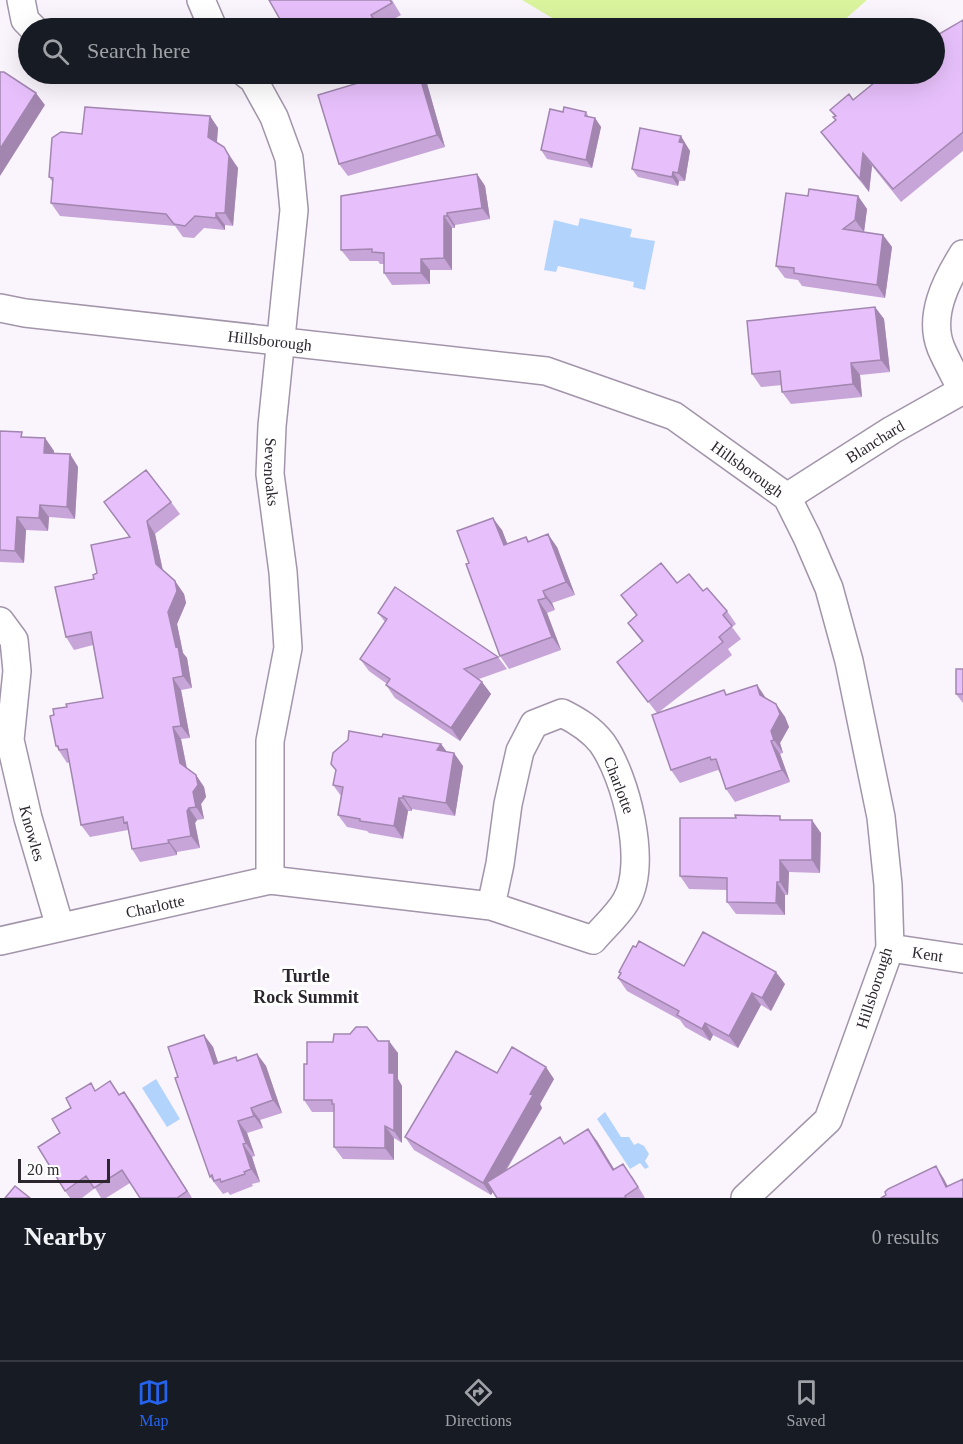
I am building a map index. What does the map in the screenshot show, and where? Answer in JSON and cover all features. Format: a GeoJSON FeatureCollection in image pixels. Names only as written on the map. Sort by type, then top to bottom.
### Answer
{"type":"FeatureCollection","features":[{"type":"Feature","properties":{"kind":"street"},"geometry":{"type":"LineString","coordinates":[[21,0],[25,18]]}},
{"type":"Feature","properties":{"kind":"street"},"geometry":{"type":"LineString","coordinates":[[201,0],[209,18]]}},
{"type":"Feature","properties":{"kind":"street","name":"Sevenoaks"},"geometry":{"type":"LineString","coordinates":[[256,84],[274,117],[289,158],[294,210],[272,426],[270,474],[283,572],[288,648],[270,741],[270,880]]}},
{"type":"Feature","properties":{"kind":"street"},"geometry":{"type":"LineString","coordinates":[[962,390],[940,345],[936,311],[963,254]]}},
{"type":"Feature","properties":{"kind":"street","name":"Hillsborough"},"geometry":{"type":"LineString","coordinates":[[0,308],[546,371],[674,416],[787,497],[829,588],[849,661],[880,817],[888,885],[890,948],[828,1120],[745,1198]]}},
{"type":"Feature","properties":{"kind":"street","name":"Blanchard"},"geometry":{"type":"LineString","coordinates":[[787,497],[892,430],[962,390]]}},
{"type":"Feature","properties":{"kind":"street","name":"Knowles"},"geometry":{"type":"LineString","coordinates":[[0,621],[14,640],[17,671],[5,739],[60,927]]}},
{"type":"Feature","properties":{"kind":"street","name":"Charlotte"},"geometry":{"type":"LineString","coordinates":[[0,941],[270,880],[491,906],[593,940],[626,901],[632,882],[634,839],[632,818],[615,767],[602,743],[586,726],[562,713],[534,724],[520,751],[508,804],[500,864],[491,906]]}},
{"type":"Feature","properties":{"kind":"street","name":"Kent"},"geometry":{"type":"LineString","coordinates":[[890,948],[963,959]]}},
{"type":"Feature","properties":{"kind":"green space"},"geometry":{"type":"Polygon","coordinates":[[[522,0],[867,0],[846,18],[552,18],[522,0]]]}},
{"type":"Feature","properties":{"kind":"water"},"geometry":{"type":"Polygon","coordinates":[[[580,218],[632,229],[630,237],[655,241],[645,290],[633,287],[634,282],[558,266],[556,272],[544,270],[554,220],[578,226],[580,218]]]}},
{"type":"Feature","properties":{"kind":"water"},"geometry":{"type":"Polygon","coordinates":[[[156,1079],[180,1119],[167,1127],[142,1088],[156,1079]]]}},
{"type":"Feature","properties":{"kind":"water"},"geometry":{"type":"Polygon","coordinates":[[[605,1112],[621,1137],[629,1137],[634,1145],[638,1143],[644,1146],[649,1154],[645,1161],[649,1167],[645,1169],[640,1163],[630,1169],[597,1119],[605,1112]]]}},
{"type":"Feature","properties":{"kind":"building"},"geometry":{"type":"Polygon","coordinates":[[[269,0],[390,0],[392,3],[371,15],[373,18],[279,18],[269,0]]]}},
{"type":"Feature","properties":{"kind":"building"},"geometry":{"type":"Polygon","coordinates":[[[963,20],[963,132],[893,189],[863,153],[860,179],[821,132],[836,120],[833,117],[836,116],[830,110],[849,94],[853,100],[873,84],[945,84],[945,31],[963,20]]]}},
{"type":"Feature","properties":{"kind":"building"},"geometry":{"type":"Polygon","coordinates":[[[0,72],[4,72],[18,81],[18,84],[22,84],[36,93],[0,149],[0,72]]]}},
{"type":"Feature","properties":{"kind":"building"},"geometry":{"type":"Polygon","coordinates":[[[355,84],[422,84],[437,135],[339,164],[318,95],[355,84]]]}},
{"type":"Feature","properties":{"kind":"building"},"geometry":{"type":"Polygon","coordinates":[[[85,107],[210,116],[208,137],[224,147],[229,156],[225,213],[216,213],[216,218],[195,216],[185,226],[174,224],[166,214],[51,203],[53,178],[49,177],[52,138],[61,132],[82,134],[85,107]]]}},
{"type":"Feature","properties":{"kind":"building"},"geometry":{"type":"Polygon","coordinates":[[[564,107],[586,112],[585,116],[595,118],[586,160],[541,150],[550,109],[563,112],[564,107]]]}},
{"type":"Feature","properties":{"kind":"building"},"geometry":{"type":"Polygon","coordinates":[[[640,128],[681,136],[679,142],[684,143],[678,173],[673,172],[672,177],[632,169],[640,128]]]}},
{"type":"Feature","properties":{"kind":"building"},"geometry":{"type":"Polygon","coordinates":[[[477,174],[482,208],[447,213],[447,216],[444,216],[444,258],[421,259],[421,273],[384,273],[384,253],[372,252],[372,249],[341,250],[341,196],[477,174]]]}},
{"type":"Feature","properties":{"kind":"building"},"geometry":{"type":"Polygon","coordinates":[[[809,189],[858,196],[855,220],[843,229],[883,235],[877,285],[794,273],[794,268],[776,266],[786,193],[808,196],[809,189]]]}},
{"type":"Feature","properties":{"kind":"building"},"geometry":{"type":"Polygon","coordinates":[[[875,307],[881,360],[851,363],[853,384],[782,392],[780,371],[752,374],[747,321],[875,307]]]}},
{"type":"Feature","properties":{"kind":"building"},"geometry":{"type":"Polygon","coordinates":[[[0,431],[22,432],[21,437],[45,438],[44,453],[70,454],[67,507],[40,505],[39,518],[17,517],[15,551],[0,550],[0,431]]]}},
{"type":"Feature","properties":{"kind":"building"},"geometry":{"type":"Polygon","coordinates":[[[146,470],[171,502],[147,521],[156,564],[175,581],[177,591],[168,612],[176,647],[178,646],[183,676],[173,678],[181,726],[173,727],[180,763],[196,775],[198,785],[193,792],[196,807],[189,808],[187,811],[191,836],[168,840],[169,843],[132,849],[127,822],[124,823],[123,817],[81,825],[67,749],[59,750],[56,746],[50,716],[54,715],[53,709],[67,707],[66,704],[103,698],[91,632],[66,637],[55,587],[94,579],[93,575],[97,573],[91,545],[130,537],[104,502],[146,470]]]}},
{"type":"Feature","properties":{"kind":"building"},"geometry":{"type":"Polygon","coordinates":[[[493,518],[504,545],[526,537],[528,542],[548,534],[566,582],[543,591],[546,598],[538,600],[552,637],[500,656],[466,564],[469,563],[457,531],[493,518]]]}},
{"type":"Feature","properties":{"kind":"building"},"geometry":{"type":"Polygon","coordinates":[[[661,563],[677,583],[689,574],[703,591],[707,588],[727,611],[723,615],[732,626],[719,637],[723,642],[648,702],[617,662],[643,641],[628,623],[637,615],[621,595],[661,563]]]}},
{"type":"Feature","properties":{"kind":"building"},"geometry":{"type":"Polygon","coordinates":[[[395,587],[498,657],[464,669],[482,682],[451,728],[386,685],[390,679],[360,659],[387,619],[378,613],[395,587]]]}},
{"type":"Feature","properties":{"kind":"building"},"geometry":{"type":"Polygon","coordinates":[[[956,669],[963,669],[963,694],[956,694],[956,669]]]}},
{"type":"Feature","properties":{"kind":"building"},"geometry":{"type":"Polygon","coordinates":[[[757,685],[760,695],[776,704],[780,714],[771,731],[774,740],[771,741],[782,770],[726,789],[716,759],[711,760],[710,757],[671,770],[652,715],[724,690],[726,695],[757,685]]]}},
{"type":"Feature","properties":{"kind":"building"},"geometry":{"type":"Polygon","coordinates":[[[349,731],[441,744],[437,750],[454,753],[446,803],[403,796],[399,798],[394,826],[338,815],[343,787],[333,785],[336,770],[331,764],[333,753],[348,740],[349,731]]]}},
{"type":"Feature","properties":{"kind":"building"},"geometry":{"type":"Polygon","coordinates":[[[735,815],[780,816],[780,820],[812,820],[812,860],[780,860],[780,882],[777,882],[776,903],[727,902],[727,878],[680,876],[680,818],[736,818],[735,815]]]}},
{"type":"Feature","properties":{"kind":"building"},"geometry":{"type":"Polygon","coordinates":[[[703,932],[776,972],[762,998],[752,993],[729,1036],[705,1023],[702,1029],[677,1015],[679,1011],[618,978],[633,946],[636,947],[639,941],[684,966],[703,932]]]}},
{"type":"Feature","properties":{"kind":"building"},"geometry":{"type":"Polygon","coordinates":[[[356,1027],[367,1027],[378,1041],[389,1041],[389,1073],[394,1073],[394,1131],[385,1126],[385,1148],[334,1147],[334,1104],[332,1100],[304,1100],[304,1064],[307,1064],[307,1042],[333,1042],[334,1034],[350,1034],[356,1027]]]}},
{"type":"Feature","properties":{"kind":"building"},"geometry":{"type":"Polygon","coordinates":[[[204,1035],[214,1064],[236,1057],[237,1061],[257,1054],[273,1100],[251,1108],[254,1116],[238,1121],[246,1143],[243,1144],[251,1169],[244,1172],[245,1174],[221,1182],[220,1179],[214,1181],[212,1175],[210,1177],[175,1078],[178,1077],[168,1047],[204,1035]]]}},
{"type":"Feature","properties":{"kind":"building"},"geometry":{"type":"Polygon","coordinates":[[[512,1047],[546,1067],[530,1094],[533,1095],[483,1183],[405,1137],[456,1051],[497,1073],[512,1047]]]}},
{"type":"Feature","properties":{"kind":"building"},"geometry":{"type":"Polygon","coordinates":[[[110,1081],[119,1095],[124,1092],[187,1191],[177,1198],[140,1198],[122,1170],[94,1188],[86,1176],[65,1191],[38,1147],[60,1133],[52,1119],[71,1108],[66,1098],[91,1083],[95,1091],[110,1081]]]}},
{"type":"Feature","properties":{"kind":"building"},"geometry":{"type":"Polygon","coordinates":[[[588,1129],[613,1170],[623,1164],[638,1187],[625,1196],[626,1198],[497,1198],[487,1182],[560,1137],[564,1144],[588,1129]]]}},
{"type":"Feature","properties":{"kind":"building"},"geometry":{"type":"Polygon","coordinates":[[[936,1166],[946,1187],[963,1179],[963,1198],[881,1198],[886,1195],[885,1192],[888,1189],[936,1166]]]}},
{"type":"Feature","properties":{"kind":"building"},"geometry":{"type":"Polygon","coordinates":[[[15,1186],[30,1198],[5,1198],[15,1186]]]}},
{"type":"Feature","properties":{"kind":"district","name":"Turtle Rock Summit"},"geometry":{"type":"Point","coordinates":[306,986]}}]}
